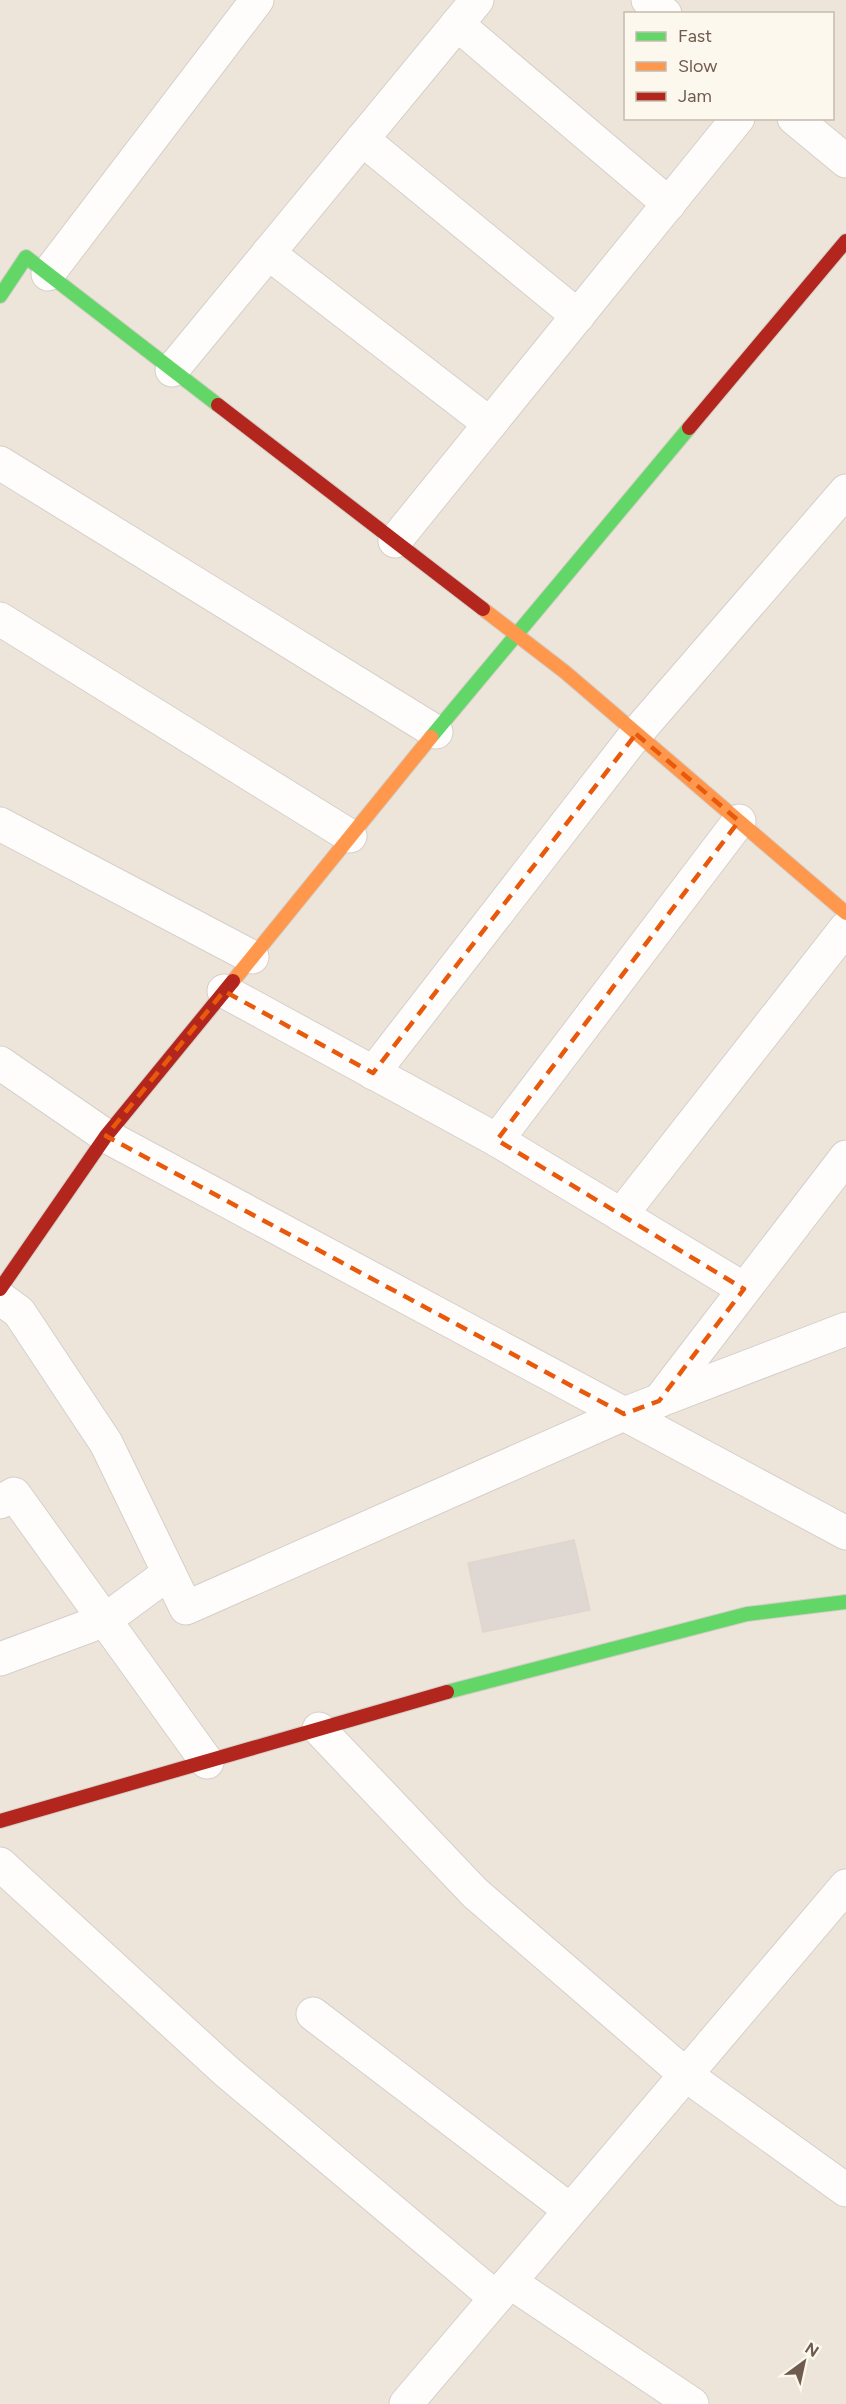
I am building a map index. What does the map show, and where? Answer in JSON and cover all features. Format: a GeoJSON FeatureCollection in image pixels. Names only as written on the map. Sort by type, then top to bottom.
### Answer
{"type":"FeatureCollection","features":[{"type":"Feature","properties":{"kind":"street"},"geometry":{"type":"LineString","coordinates":[[48,274],[258,0]]}},
{"type":"Feature","properties":{"kind":"street"},"geometry":{"type":"LineString","coordinates":[[648,0],[663,12]]}},
{"type":"Feature","properties":{"kind":"street"},"geometry":{"type":"LineString","coordinates":[[172,370],[467,12],[669,204]]}},
{"type":"Feature","properties":{"kind":"street"},"geometry":{"type":"LineString","coordinates":[[395,541],[736,120]]}},
{"type":"Feature","properties":{"kind":"street"},"geometry":{"type":"LineString","coordinates":[[796,120],[846,161]]}},
{"type":"Feature","properties":{"kind":"street"},"geometry":{"type":"LineString","coordinates":[[362,139],[578,316]]}},
{"type":"Feature","properties":{"kind":"street"},"geometry":{"type":"LineString","coordinates":[[0,1289],[106,1136],[515,634],[844,246]]}},
{"type":"Feature","properties":{"kind":"street"},"geometry":{"type":"LineString","coordinates":[[268,253],[489,424]]}},
{"type":"Feature","properties":{"kind":"street"},"geometry":{"type":"LineString","coordinates":[[0,296],[26,257],[565,672],[846,913]]}},
{"type":"Feature","properties":{"kind":"street"},"geometry":{"type":"LineString","coordinates":[[0,463],[436,732]]}},
{"type":"Feature","properties":{"kind":"street"},"geometry":{"type":"LineString","coordinates":[[373,1073],[636,734],[846,491]]}},
{"type":"Feature","properties":{"kind":"street"},"geometry":{"type":"LineString","coordinates":[[0,619],[350,836]]}},
{"type":"Feature","properties":{"kind":"street"},"geometry":{"type":"LineString","coordinates":[[497,1140],[739,821]]}},
{"type":"Feature","properties":{"kind":"street"},"geometry":{"type":"LineString","coordinates":[[0,824],[252,957]]}},
{"type":"Feature","properties":{"kind":"street"},"geometry":{"type":"LineString","coordinates":[[621,1215],[846,928]]}},
{"type":"Feature","properties":{"kind":"street"},"geometry":{"type":"LineString","coordinates":[[224,991],[497,1140],[744,1290]]}},
{"type":"Feature","properties":{"kind":"street"},"geometry":{"type":"LineString","coordinates":[[0,1063],[106,1136],[846,1533]]}},
{"type":"Feature","properties":{"kind":"street"},"geometry":{"type":"LineString","coordinates":[[659,1401],[846,1157]]}},
{"type":"Feature","properties":{"kind":"street"},"geometry":{"type":"LineString","coordinates":[[0,1298],[19,1312],[106,1443],[186,1608],[624,1414],[846,1329]]}},
{"type":"Feature","properties":{"kind":"street"},"geometry":{"type":"LineString","coordinates":[[0,1502],[14,1494],[207,1762]]}},
{"type":"Feature","properties":{"kind":"street"},"geometry":{"type":"LineString","coordinates":[[0,1659],[105,1620],[169,1573]]}},
{"type":"Feature","properties":{"kind":"street"},"geometry":{"type":"LineString","coordinates":[[0,1821],[462,1688],[747,1614],[846,1602]]}},
{"type":"Feature","properties":{"kind":"street"},"geometry":{"type":"LineString","coordinates":[[319,1730],[475,1893],[686,2075],[846,2190]]}},
{"type":"Feature","properties":{"kind":"street"},"geometry":{"type":"LineString","coordinates":[[0,1864],[226,2071],[503,2290],[692,2404]]}},
{"type":"Feature","properties":{"kind":"street"},"geometry":{"type":"LineString","coordinates":[[406,2404],[846,1886]]}},
{"type":"Feature","properties":{"kind":"street"},"geometry":{"type":"LineString","coordinates":[[313,2014],[570,2210]]}},
{"type":"Feature","properties":{"kind":"highlighted area"},"geometry":{"type":"Polygon","coordinates":[[[636,734],[739,821],[497,1140],[744,1289],[659,1401],[624,1414],[106,1136],[224,991],[373,1073],[636,734]]]}},
{"type":"Feature","properties":{"kind":"shaded area"},"geometry":{"type":"Polygon","coordinates":[[[0,0],[846,0],[846,2404],[0,2404],[0,0]]]}},
{"type":"Feature","properties":{"kind":"building"},"geometry":{"type":"Polygon","coordinates":[[[574,1540],[590,1610],[483,1632],[468,1563],[574,1540]]]}},
{"type":"Feature","properties":{"kind":"traffic: fast"},"geometry":{"type":"LineString","coordinates":[[0,296],[26,257],[218,405]]}},
{"type":"Feature","properties":{"kind":"traffic: fast"},"geometry":{"type":"LineString","coordinates":[[431,737],[689,428]]}},
{"type":"Feature","properties":{"kind":"traffic: fast"},"geometry":{"type":"LineString","coordinates":[[447,1692],[747,1614],[846,1602]]}},
{"type":"Feature","properties":{"kind":"traffic: slow"},"geometry":{"type":"LineString","coordinates":[[483,609],[565,672],[846,913]]}},
{"type":"Feature","properties":{"kind":"traffic: slow"},"geometry":{"type":"LineString","coordinates":[[233,981],[431,737]]}},
{"type":"Feature","properties":{"kind":"traffic: jam"},"geometry":{"type":"LineString","coordinates":[[689,428],[846,241]]}},
{"type":"Feature","properties":{"kind":"traffic: jam"},"geometry":{"type":"LineString","coordinates":[[218,405],[483,609]]}},
{"type":"Feature","properties":{"kind":"traffic: jam"},"geometry":{"type":"LineString","coordinates":[[0,1289],[106,1136],[233,981]]}},
{"type":"Feature","properties":{"kind":"traffic: jam"},"geometry":{"type":"LineString","coordinates":[[0,1821],[447,1692]]}}]}
